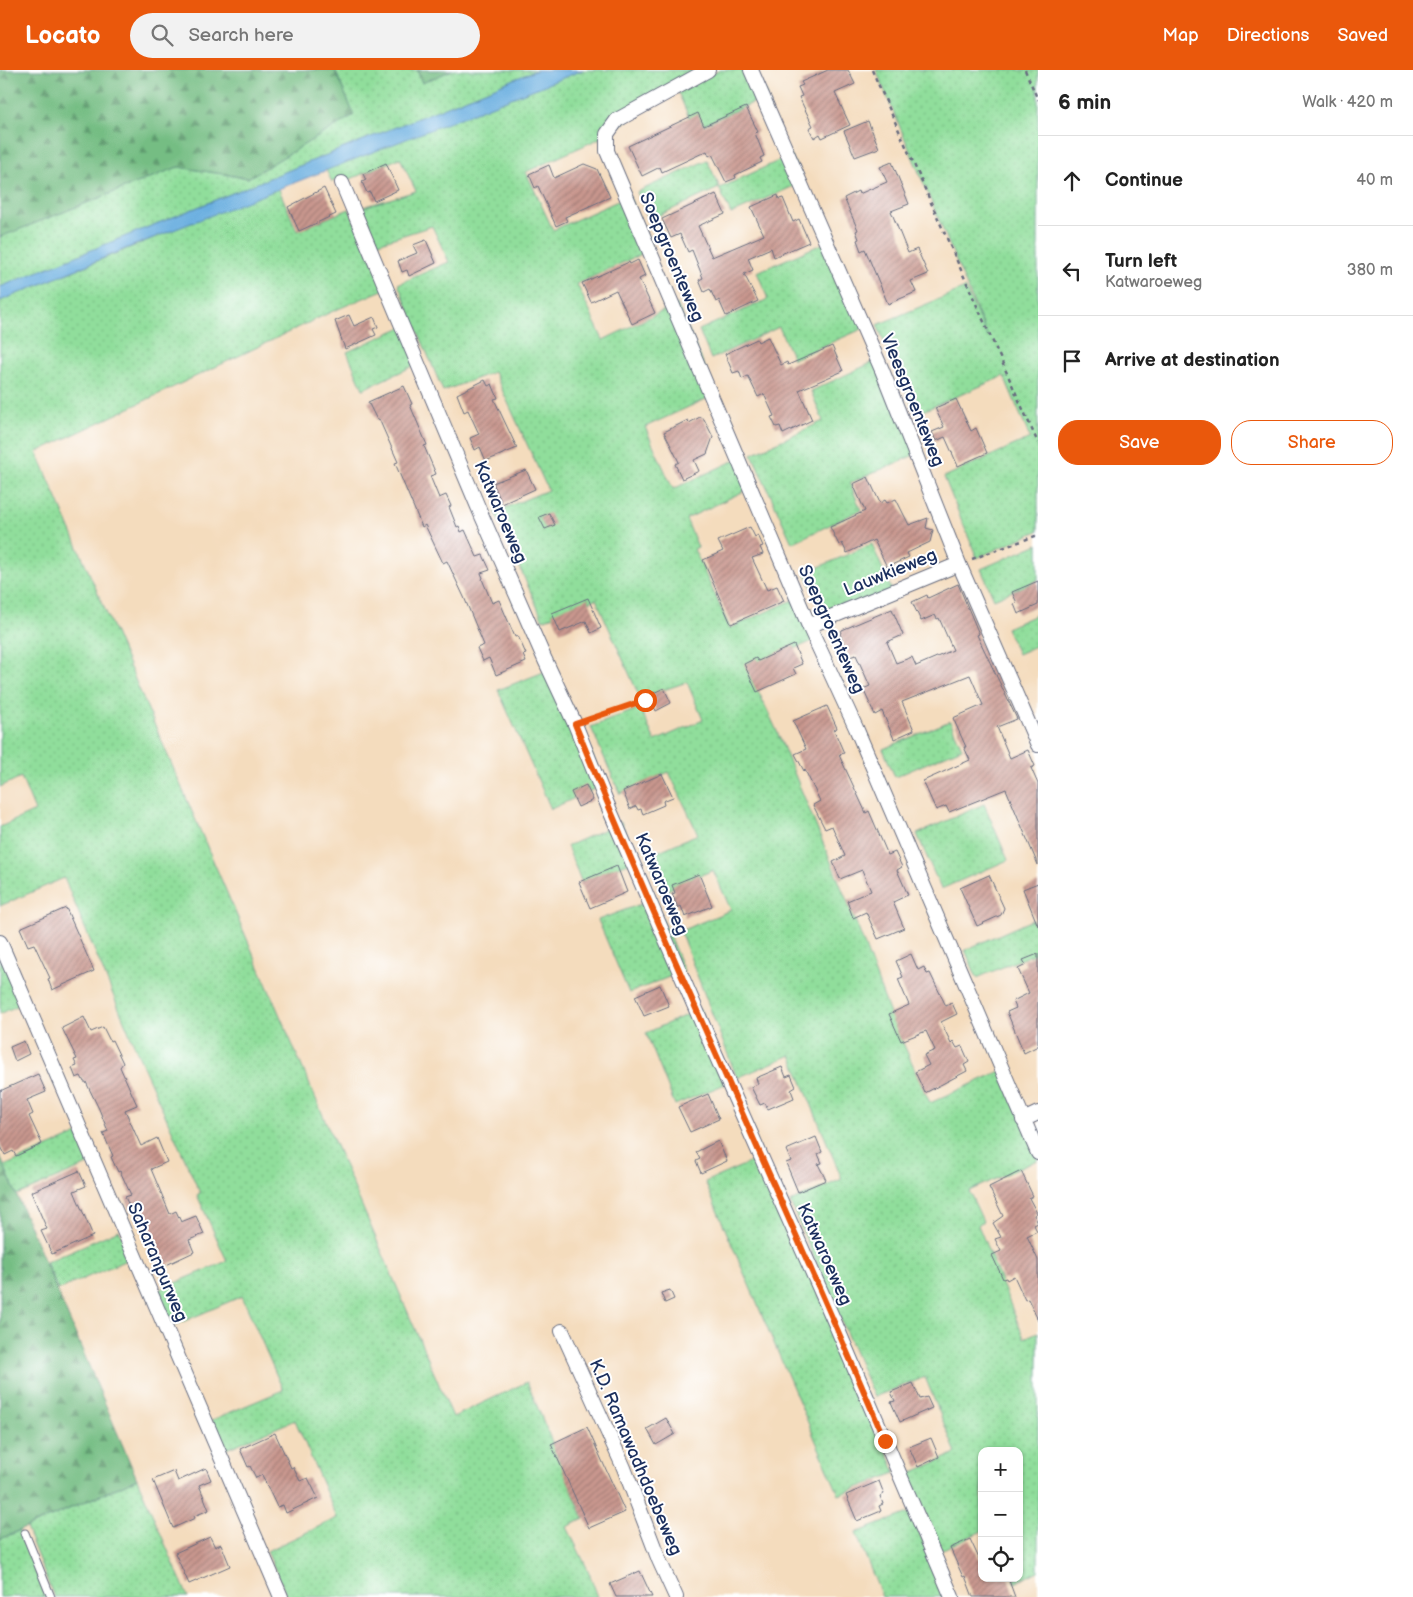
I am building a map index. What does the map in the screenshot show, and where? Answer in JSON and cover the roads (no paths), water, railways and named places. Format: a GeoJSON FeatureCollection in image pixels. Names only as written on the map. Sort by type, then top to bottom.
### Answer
{"type":"FeatureCollection","features":[{"type":"Feature","properties":{"kind":"street","name":"Soepgroenteweg"},"geometry":{"type":"LineString","coordinates":[[708,70],[617,120],[607,134],[607,151],[809,626],[856,728],[1038,1153]]}},
{"type":"Feature","properties":{"kind":"street","name":"Vleesgroenteweg"},"geometry":{"type":"LineString","coordinates":[[751,70],[882,370],[959,564],[1038,745]]}},
{"type":"Feature","properties":{"kind":"street","name":"Katwaroeweg"},"geometry":{"type":"LineString","coordinates":[[342,183],[481,514],[575,724],[608,806],[703,1026],[835,1323],[952,1597]]}},
{"type":"Feature","properties":{"kind":"street","name":"Lauwkieweg"},"geometry":{"type":"LineString","coordinates":[[809,626],[959,564]]}},
{"type":"Feature","properties":{"kind":"street","name":"Saharanpurweg"},"geometry":{"type":"LineString","coordinates":[[0,942],[281,1597]]}},
{"type":"Feature","properties":{"kind":"street"},"geometry":{"type":"LineString","coordinates":[[1023,1120],[1038,1113]]}},
{"type":"Feature","properties":{"kind":"street","name":"K.D. Ramawadhdoebeweg"},"geometry":{"type":"LineString","coordinates":[[562,1331],[624,1468],[659,1560],[676,1597]]}},
{"type":"Feature","properties":{"kind":"lane"},"geometry":{"type":"LineString","coordinates":[[25,1533],[51,1597]]}},
{"type":"Feature","properties":{"kind":"water"},"geometry":{"type":"Polygon","coordinates":[[[537,70],[583,70],[130,247],[0,301],[0,287],[537,70]]]}}]}
